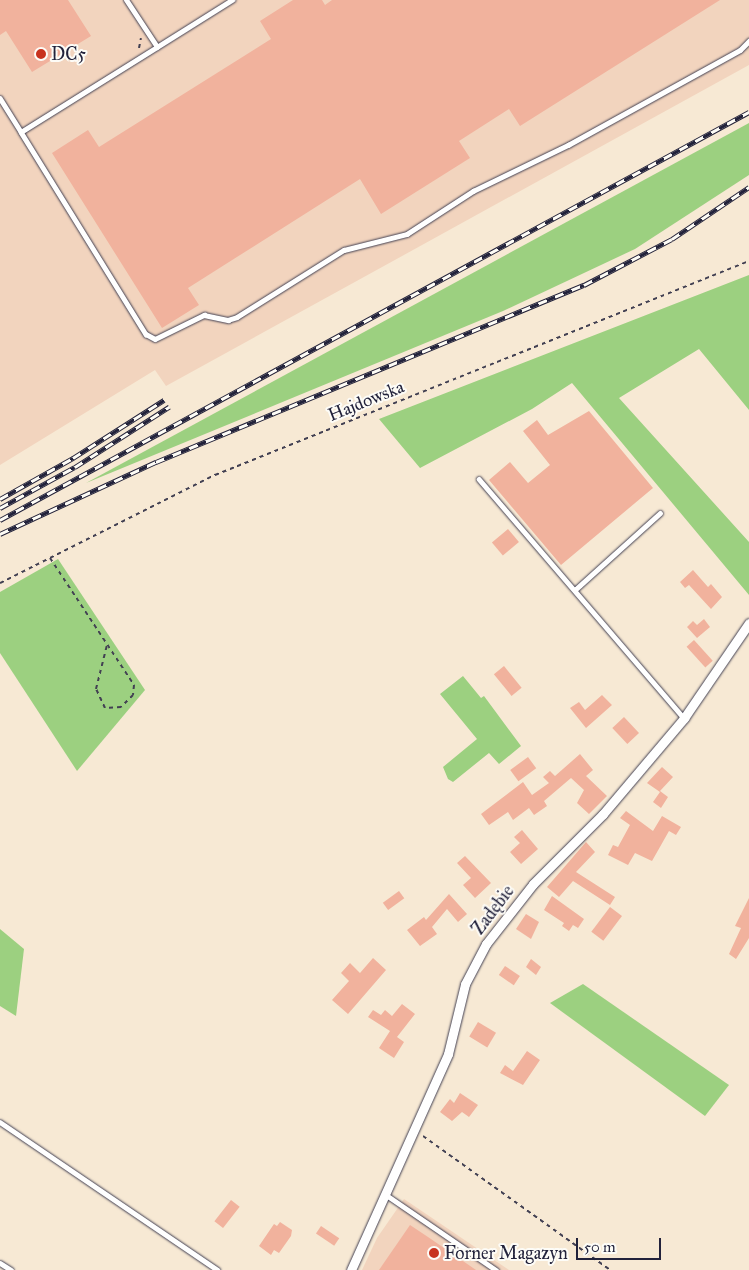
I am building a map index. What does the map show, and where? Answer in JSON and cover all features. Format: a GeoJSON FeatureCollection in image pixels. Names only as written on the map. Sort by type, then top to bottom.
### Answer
{"type":"FeatureCollection","features":[{"type":"Feature","properties":{"kind":"street","name":"Zadębie"},"geometry":{"type":"LineString","coordinates":[[351,1270],[450,1047],[466,984],[486,944],[546,870],[603,814],[684,718],[749,623]]}},
{"type":"Feature","properties":{"kind":"lane"},"geometry":{"type":"LineString","coordinates":[[126,0],[157,47]]}},
{"type":"Feature","properties":{"kind":"lane"},"geometry":{"type":"LineString","coordinates":[[21,132],[232,0]]}},
{"type":"Feature","properties":{"kind":"lane"},"geometry":{"type":"LineString","coordinates":[[0,98],[146,334],[155,339],[204,316],[228,320],[237,317],[344,250],[407,234],[473,191],[568,145],[740,50],[749,42]]}},
{"type":"Feature","properties":{"kind":"lane"},"geometry":{"type":"LineString","coordinates":[[479,479],[576,589],[684,718]]}},
{"type":"Feature","properties":{"kind":"lane"},"geometry":{"type":"LineString","coordinates":[[576,589],[660,513]]}},
{"type":"Feature","properties":{"kind":"lane"},"geometry":{"type":"LineString","coordinates":[[0,1122],[218,1270]]}},
{"type":"Feature","properties":{"kind":"lane"},"geometry":{"type":"LineString","coordinates":[[385,1194],[496,1270]]}},
{"type":"Feature","properties":{"kind":"lane"},"geometry":{"type":"LineString","coordinates":[[0,1263],[11,1270]]}},
{"type":"Feature","properties":{"kind":"path"},"geometry":{"type":"LineString","coordinates":[[138,31],[141,38],[138,50]]}},
{"type":"Feature","properties":{"kind":"path","name":"Hajdowska"},"geometry":{"type":"LineString","coordinates":[[0,583],[215,475],[749,261]]}},
{"type":"Feature","properties":{"kind":"path"},"geometry":{"type":"LineString","coordinates":[[50,558],[108,645],[134,685],[133,695],[121,707],[105,708],[96,689],[108,645]]}},
{"type":"Feature","properties":{"kind":"path"},"geometry":{"type":"LineString","coordinates":[[414,1129],[610,1270]]}},
{"type":"Feature","properties":{"kind":"shaded area"},"geometry":{"type":"Polygon","coordinates":[[[0,0],[749,0],[749,65],[166,386],[155,370],[0,465],[0,0]]]}},
{"type":"Feature","properties":{"kind":"shaded area"},"geometry":{"type":"Polygon","coordinates":[[[404,1199],[509,1270],[362,1270],[377,1238],[404,1199]]]}},
{"type":"Feature","properties":{"kind":"green space"},"geometry":{"type":"Polygon","coordinates":[[[749,123],[749,175],[635,249],[503,311],[86,483],[749,123]]]}},
{"type":"Feature","properties":{"kind":"green space"},"geometry":{"type":"Polygon","coordinates":[[[749,275],[749,410],[699,349],[619,398],[749,542],[749,595],[572,383],[532,409],[420,468],[379,419],[749,275]]]}},
{"type":"Feature","properties":{"kind":"green space"},"geometry":{"type":"Polygon","coordinates":[[[58,559],[145,690],[77,771],[0,653],[0,592],[58,559]]]}},
{"type":"Feature","properties":{"kind":"green space"},"geometry":{"type":"Polygon","coordinates":[[[463,676],[481,698],[484,696],[521,746],[499,764],[489,753],[453,782],[448,779],[443,767],[477,739],[440,694],[463,676]]]}},
{"type":"Feature","properties":{"kind":"green space"},"geometry":{"type":"Polygon","coordinates":[[[0,929],[24,949],[16,1016],[0,1006],[0,929]]]}},
{"type":"Feature","properties":{"kind":"green space"},"geometry":{"type":"Polygon","coordinates":[[[583,984],[729,1085],[705,1116],[550,1003],[583,984]]]}},
{"type":"Feature","properties":{"kind":"building","name":"DC5"},"geometry":{"type":"Polygon","coordinates":[[[0,0],[68,0],[91,36],[32,72],[6,31],[0,35],[0,0]]]}},
{"type":"Feature","properties":{"kind":"building"},"geometry":{"type":"Polygon","coordinates":[[[293,0],[322,0],[325,5],[332,0],[720,0],[520,126],[509,109],[459,141],[470,158],[381,214],[360,179],[188,288],[199,305],[162,328],[52,153],[88,130],[99,147],[271,39],[260,21],[293,0]]]}},
{"type":"Feature","properties":{"kind":"building"},"geometry":{"type":"Polygon","coordinates":[[[589,411],[653,488],[561,565],[489,480],[510,462],[528,483],[550,465],[523,431],[537,420],[548,435],[589,411]]]}},
{"type":"Feature","properties":{"kind":"building"},"geometry":{"type":"Polygon","coordinates":[[[508,529],[519,542],[503,556],[492,542],[508,529]]]}},
{"type":"Feature","properties":{"kind":"building"},"geometry":{"type":"Polygon","coordinates":[[[693,570],[708,587],[711,584],[722,597],[711,609],[689,585],[685,588],[680,582],[693,570]]]}},
{"type":"Feature","properties":{"kind":"building"},"geometry":{"type":"Polygon","coordinates":[[[704,619],[710,627],[697,638],[687,627],[693,621],[697,625],[704,619]]]}},
{"type":"Feature","properties":{"kind":"building"},"geometry":{"type":"Polygon","coordinates":[[[694,640],[713,661],[705,667],[687,647],[694,640]]]}},
{"type":"Feature","properties":{"kind":"building"},"geometry":{"type":"Polygon","coordinates":[[[504,666],[522,688],[512,696],[494,674],[504,666]]]}},
{"type":"Feature","properties":{"kind":"building"},"geometry":{"type":"Polygon","coordinates":[[[602,695],[612,705],[586,728],[570,708],[579,702],[585,710],[602,695]]]}},
{"type":"Feature","properties":{"kind":"building"},"geometry":{"type":"Polygon","coordinates":[[[624,717],[639,733],[627,744],[612,728],[624,717]]]}},
{"type":"Feature","properties":{"kind":"building"},"geometry":{"type":"Polygon","coordinates":[[[580,754],[593,770],[586,776],[607,796],[589,814],[577,803],[584,790],[571,778],[544,801],[547,806],[534,815],[529,808],[513,820],[508,812],[489,825],[481,814],[523,782],[532,795],[549,783],[543,777],[550,771],[555,776],[580,754]]]}},
{"type":"Feature","properties":{"kind":"building"},"geometry":{"type":"Polygon","coordinates":[[[528,757],[536,768],[518,781],[510,770],[528,757]]]}},
{"type":"Feature","properties":{"kind":"building"},"geometry":{"type":"Polygon","coordinates":[[[662,767],[673,777],[660,791],[668,797],[661,808],[653,802],[660,792],[647,783],[662,767]]]}},
{"type":"Feature","properties":{"kind":"building"},"geometry":{"type":"Polygon","coordinates":[[[626,811],[653,831],[662,816],[681,827],[676,835],[669,831],[652,861],[635,853],[628,865],[608,855],[613,845],[618,847],[630,825],[620,818],[626,811]]]}},
{"type":"Feature","properties":{"kind":"building"},"geometry":{"type":"Polygon","coordinates":[[[522,830],[538,849],[521,864],[510,852],[520,843],[514,837],[522,830]]]}},
{"type":"Feature","properties":{"kind":"building"},"geometry":{"type":"Polygon","coordinates":[[[586,842],[595,852],[576,872],[615,897],[610,905],[573,881],[559,897],[547,887],[586,842]]]}},
{"type":"Feature","properties":{"kind":"building"},"geometry":{"type":"Polygon","coordinates":[[[465,856],[491,883],[475,898],[463,885],[471,878],[457,863],[465,856]]]}},
{"type":"Feature","properties":{"kind":"building"},"geometry":{"type":"Polygon","coordinates":[[[399,891],[404,898],[388,910],[383,903],[399,891]]]}},
{"type":"Feature","properties":{"kind":"building"},"geometry":{"type":"Polygon","coordinates":[[[449,894],[467,914],[458,922],[447,909],[432,927],[437,934],[420,946],[407,930],[424,917],[426,920],[449,894]]]}},
{"type":"Feature","properties":{"kind":"building"},"geometry":{"type":"Polygon","coordinates":[[[552,896],[584,919],[578,928],[573,925],[569,931],[562,926],[564,923],[544,910],[552,896]]]}},
{"type":"Feature","properties":{"kind":"building"},"geometry":{"type":"Polygon","coordinates":[[[749,898],[749,938],[736,959],[729,954],[741,928],[735,926],[749,898]]]}},
{"type":"Feature","properties":{"kind":"building"},"geometry":{"type":"Polygon","coordinates":[[[610,907],[622,916],[603,941],[591,932],[610,907]]]}},
{"type":"Feature","properties":{"kind":"building"},"geometry":{"type":"Polygon","coordinates":[[[526,914],[539,922],[531,939],[516,929],[526,914]]]}},
{"type":"Feature","properties":{"kind":"building"},"geometry":{"type":"Polygon","coordinates":[[[373,958],[386,970],[348,1014],[332,1000],[349,981],[341,973],[350,963],[360,973],[373,958]]]}},
{"type":"Feature","properties":{"kind":"building"},"geometry":{"type":"Polygon","coordinates":[[[531,959],[541,967],[536,975],[526,967],[531,959]]]}},
{"type":"Feature","properties":{"kind":"building"},"geometry":{"type":"Polygon","coordinates":[[[505,966],[520,976],[514,985],[499,975],[505,966]]]}},
{"type":"Feature","properties":{"kind":"building"},"geometry":{"type":"Polygon","coordinates":[[[402,1004],[415,1014],[397,1037],[404,1042],[394,1058],[379,1048],[390,1031],[368,1017],[373,1010],[381,1015],[385,1010],[392,1016],[402,1004]]]}},
{"type":"Feature","properties":{"kind":"building"},"geometry":{"type":"Polygon","coordinates":[[[478,1022],[496,1033],[487,1047],[469,1037],[478,1022]]]}},
{"type":"Feature","properties":{"kind":"building"},"geometry":{"type":"Polygon","coordinates":[[[527,1051],[540,1060],[523,1085],[500,1073],[505,1065],[513,1071],[527,1051]]]}},
{"type":"Feature","properties":{"kind":"building"},"geometry":{"type":"Polygon","coordinates":[[[460,1093],[478,1105],[469,1117],[462,1112],[452,1121],[440,1112],[450,1099],[454,1103],[460,1093]]]}},
{"type":"Feature","properties":{"kind":"building"},"geometry":{"type":"Polygon","coordinates":[[[231,1200],[240,1207],[223,1228],[214,1221],[231,1200]]]}},
{"type":"Feature","properties":{"kind":"building"},"geometry":{"type":"Polygon","coordinates":[[[280,1222],[292,1230],[291,1236],[279,1253],[274,1250],[271,1255],[259,1246],[274,1224],[277,1226],[280,1222]]]}},
{"type":"Feature","properties":{"kind":"building"},"geometry":{"type":"Polygon","coordinates":[[[410,1225],[428,1237],[476,1270],[379,1270],[410,1225]]]}},
{"type":"Feature","properties":{"kind":"building"},"geometry":{"type":"Polygon","coordinates":[[[321,1226],[339,1238],[334,1246],[316,1233],[321,1226]]]}},
{"type":"Feature","properties":{"kind":"railway"},"geometry":{"type":"LineString","coordinates":[[0,520],[749,112]]}},
{"type":"Feature","properties":{"kind":"railway"},"geometry":{"type":"LineString","coordinates":[[0,534],[156,462],[584,285],[672,239],[749,187]]}},
{"type":"Feature","properties":{"kind":"railway"},"geometry":{"type":"LineString","coordinates":[[0,499],[73,458],[164,400]]}},
{"type":"Feature","properties":{"kind":"railway"},"geometry":{"type":"LineString","coordinates":[[0,508],[75,467],[169,407]]}},
{"type":"Feature","properties":{"kind":"place","name":"DC5"},"geometry":{"type":"Point","coordinates":[41,54]}},
{"type":"Feature","properties":{"kind":"place","name":"Forner Magazyn"},"geometry":{"type":"Point","coordinates":[434,1253]}}]}
